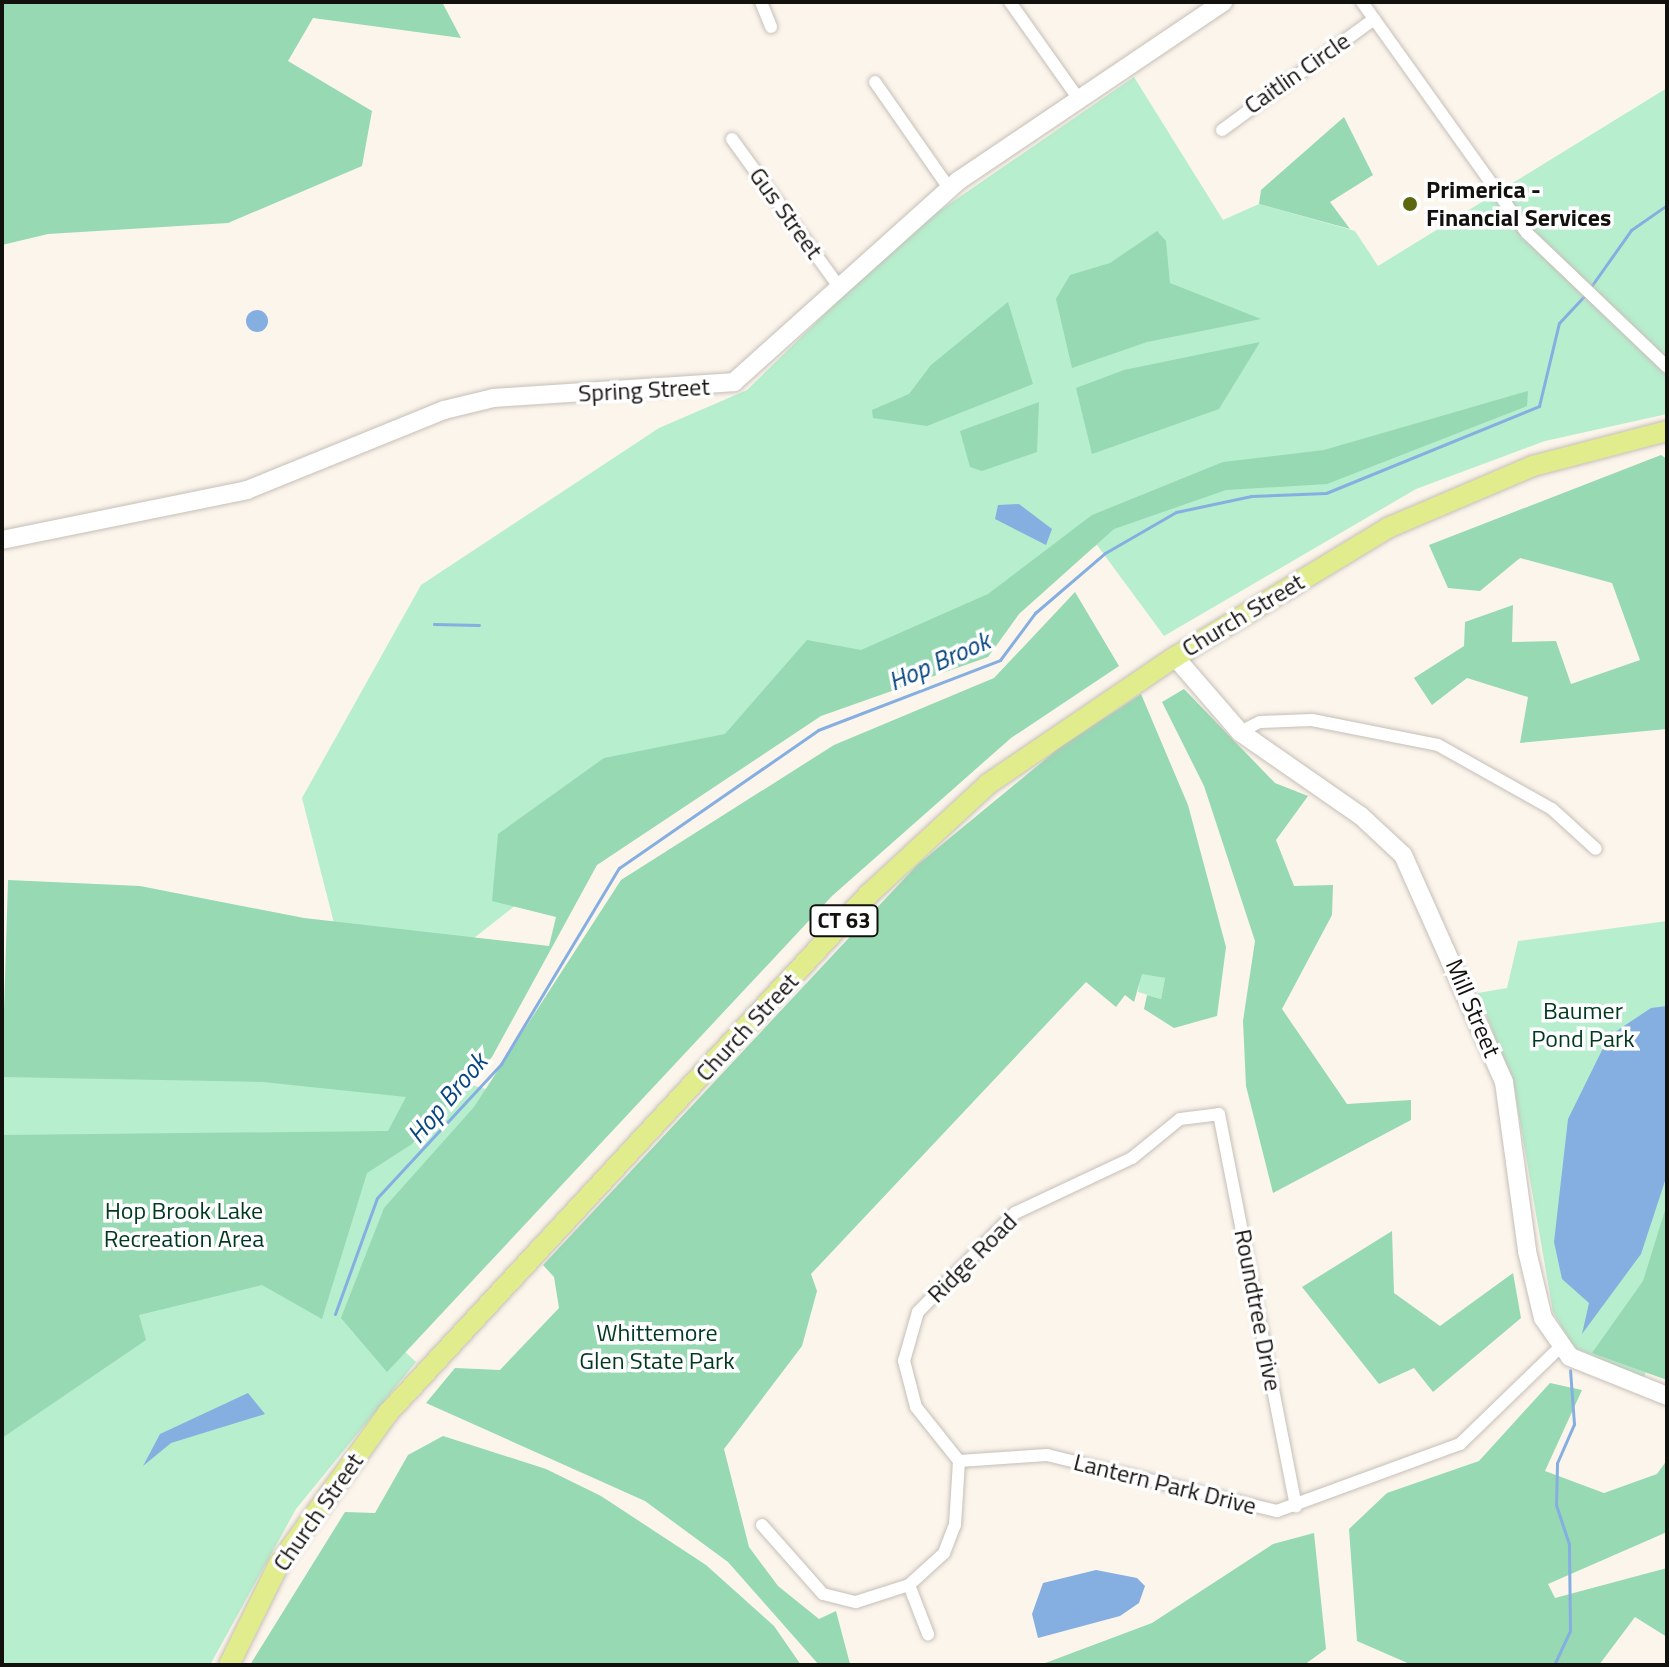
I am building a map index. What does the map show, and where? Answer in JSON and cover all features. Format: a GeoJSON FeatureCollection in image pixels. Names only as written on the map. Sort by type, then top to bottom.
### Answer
{"type":"FeatureCollection","features":[{"type":"Feature","properties":{"kind":"main road","name":"Spring Street"},"geometry":{"type":"LineString","coordinates":[[2,540],[234,494],[444,410],[494,398],[734,382],[949,188],[1223,2]]}},
{"type":"Feature","properties":{"kind":"main road","name":"Church Street"},"geometry":{"type":"LineString","coordinates":[[229,1665],[279,1564],[388,1413],[869,894],[988,784],[1175,657],[1409,517],[1533,466],[1667,431]]}},
{"type":"Feature","properties":{"kind":"main road","name":"Mill Street"},"geometry":{"type":"LineString","coordinates":[[1175,657],[1240,732],[1386,836],[1415,875],[1504,1082],[1530,1272],[1560,1347]]}},
{"type":"Feature","properties":{"kind":"main road"},"geometry":{"type":"LineString","coordinates":[[1560,1347],[1667,1396]]}},
{"type":"Feature","properties":{"kind":"street"},"geometry":{"type":"LineString","coordinates":[[761,2],[771,27]]}},
{"type":"Feature","properties":{"kind":"street"},"geometry":{"type":"LineString","coordinates":[[1010,2],[1080,101]]}},
{"type":"Feature","properties":{"kind":"street"},"geometry":{"type":"LineString","coordinates":[[1362,2],[1514,217],[1667,367]]}},
{"type":"Feature","properties":{"kind":"street","name":"Caitlin Circle"},"geometry":{"type":"LineString","coordinates":[[1222,130],[1374,19]]}},
{"type":"Feature","properties":{"kind":"street"},"geometry":{"type":"LineString","coordinates":[[875,82],[949,188]]}},
{"type":"Feature","properties":{"kind":"street","name":"Gus Street"},"geometry":{"type":"LineString","coordinates":[[732,139],[839,287]]}},
{"type":"Feature","properties":{"kind":"street"},"geometry":{"type":"LineString","coordinates":[[1240,732],[1260,722],[1312,720],[1438,745],[1552,809],[1596,849]]}},
{"type":"Feature","properties":{"kind":"street","name":"Ridge Road"},"geometry":{"type":"LineString","coordinates":[[959,1461],[916,1407],[904,1361],[918,1312],[1015,1213],[1132,1158],[1180,1119],[1219,1114]]}},
{"type":"Feature","properties":{"kind":"street","name":"Roundtree Drive"},"geometry":{"type":"LineString","coordinates":[[1219,1114],[1296,1507]]}},
{"type":"Feature","properties":{"kind":"street","name":"Lantern Park Drive"},"geometry":{"type":"LineString","coordinates":[[959,1461],[1047,1455],[1252,1510],[1296,1507],[1460,1444],[1560,1347]]}},
{"type":"Feature","properties":{"kind":"street"},"geometry":{"type":"LineString","coordinates":[[762,1525],[835,1602],[909,1585],[951,1540],[959,1461]]}},
{"type":"Feature","properties":{"kind":"street"},"geometry":{"type":"LineString","coordinates":[[909,1585],[928,1634]]}},
{"type":"Feature","properties":{"kind":"green space"},"geometry":{"type":"Polygon","coordinates":[[[2,2],[442,2],[461,38],[313,18],[288,61],[372,111],[362,166],[228,223],[48,234],[2,245],[2,2]]]}},
{"type":"Feature","properties":{"kind":"green space"},"geometry":{"type":"Polygon","coordinates":[[[1134,77],[1223,220],[1259,204],[1355,231],[1378,266],[1667,88],[1667,414],[1545,441],[1416,489],[1164,636],[1097,545],[521,901],[428,974],[335,927],[302,798],[421,585],[659,428],[747,390],[910,231],[1134,77]]]}},
{"type":"Feature","properties":{"kind":"green space"},"geometry":{"type":"Polygon","coordinates":[[[1344,117],[1373,175],[1330,202],[1350,229],[1259,204],[1261,190],[1344,117]]]}},
{"type":"Feature","properties":{"kind":"green space"},"geometry":{"type":"Polygon","coordinates":[[[1157,231],[1166,241],[1170,283],[1261,319],[1147,342],[1072,368],[1056,299],[1070,275],[1110,263],[1157,231]]]}},
{"type":"Feature","properties":{"kind":"green space"},"geometry":{"type":"Polygon","coordinates":[[[1008,302],[1033,384],[927,426],[873,418],[872,410],[909,394],[931,365],[1008,302]]]}},
{"type":"Feature","properties":{"kind":"green space"},"geometry":{"type":"Polygon","coordinates":[[[1260,342],[1219,409],[1092,454],[1076,388],[1124,370],[1260,342]]]}},
{"type":"Feature","properties":{"kind":"green space"},"geometry":{"type":"Polygon","coordinates":[[[1528,391],[1527,406],[1327,484],[1226,490],[1114,529],[1019,614],[988,657],[821,716],[597,865],[492,1057],[412,1144],[367,1173],[322,1319],[262,1285],[139,1315],[146,1340],[2,1438],[2,1135],[388,1131],[406,1097],[263,1082],[2,1077],[8,880],[140,886],[304,918],[549,946],[556,917],[492,901],[498,834],[604,758],[725,734],[807,640],[861,650],[988,594],[1092,515],[1223,462],[1324,450],[1528,391]]]}},
{"type":"Feature","properties":{"kind":"green space"},"geometry":{"type":"Polygon","coordinates":[[[1039,402],[1037,452],[982,471],[970,467],[960,431],[1039,402]]]}},
{"type":"Feature","properties":{"kind":"green space"},"geometry":{"type":"Polygon","coordinates":[[[1661,455],[1667,459],[1667,729],[1520,743],[1528,697],[1467,678],[1432,705],[1414,678],[1464,646],[1465,622],[1513,605],[1512,642],[1556,641],[1571,684],[1640,660],[1612,583],[1520,558],[1480,591],[1448,588],[1429,545],[1661,455]]]}},
{"type":"Feature","properties":{"kind":"green space"},"geometry":{"type":"Polygon","coordinates":[[[1075,592],[1119,666],[1011,738],[832,896],[387,1372],[341,1318],[384,1208],[474,1107],[621,880],[834,745],[994,678],[1075,592]]]}},
{"type":"Feature","properties":{"kind":"green space"},"geometry":{"type":"Polygon","coordinates":[[[1184,689],[1275,783],[1308,796],[1276,840],[1294,886],[1333,885],[1332,915],[1282,1009],[1347,1104],[1411,1100],[1411,1120],[1273,1193],[1246,1086],[1243,1021],[1255,941],[1204,786],[1162,702],[1184,689]]]}},
{"type":"Feature","properties":{"kind":"green space","name":"Whittemore Glen State Park"},"geometry":{"type":"Polygon","coordinates":[[[1141,694],[1188,805],[1226,947],[1217,1016],[1174,1028],[1144,1009],[1147,995],[1161,999],[1165,978],[1142,974],[1134,1002],[1125,995],[1116,1007],[1086,982],[811,1274],[817,1291],[802,1346],[724,1449],[749,1547],[778,1586],[819,1619],[836,1611],[850,1664],[819,1665],[728,1562],[645,1501],[426,1403],[455,1368],[500,1370],[559,1308],[554,1277],[543,1265],[917,865],[1059,748],[1141,694]]]}},
{"type":"Feature","properties":{"kind":"green space","name":"Baumer Pond Park"},"geometry":{"type":"Polygon","coordinates":[[[1667,921],[1667,1295],[1644,1378],[1573,1347],[1553,1312],[1514,1087],[1478,993],[1507,988],[1518,941],[1667,921]]]}},
{"type":"Feature","properties":{"kind":"green space"},"geometry":{"type":"Polygon","coordinates":[[[1141,973],[1165,978],[1161,999],[1138,992],[1141,973]]]}},
{"type":"Feature","properties":{"kind":"green space","name":"Hop Brook Lake Recreation Area"},"geometry":{"type":"Polygon","coordinates":[[[2,1012],[413,1068],[510,1096],[350,1301],[416,1362],[296,1509],[210,1665],[2,1665],[2,1012]]]}},
{"type":"Feature","properties":{"kind":"green space"},"geometry":{"type":"Polygon","coordinates":[[[1667,1204],[1667,1380],[1592,1353],[1643,1281],[1667,1204]]]}},
{"type":"Feature","properties":{"kind":"green space"},"geometry":{"type":"Polygon","coordinates":[[[1392,1231],[1394,1293],[1440,1326],[1513,1273],[1521,1318],[1433,1392],[1414,1368],[1379,1384],[1302,1287],[1392,1231]]]}},
{"type":"Feature","properties":{"kind":"green space"},"geometry":{"type":"Polygon","coordinates":[[[1550,1383],[1582,1390],[1545,1471],[1604,1493],[1657,1474],[1667,1460],[1667,1532],[1548,1584],[1555,1598],[1667,1568],[1667,1637],[1635,1617],[1599,1665],[1412,1665],[1357,1641],[1349,1529],[1387,1493],[1479,1461],[1550,1383]]]}},
{"type":"Feature","properties":{"kind":"green space"},"geometry":{"type":"Polygon","coordinates":[[[443,1436],[546,1469],[601,1496],[706,1565],[774,1626],[801,1665],[250,1665],[345,1512],[375,1513],[408,1455],[443,1436]]]}},
{"type":"Feature","properties":{"kind":"green space"},"geometry":{"type":"Polygon","coordinates":[[[1314,1533],[1326,1649],[1304,1665],[1040,1665],[1152,1623],[1273,1544],[1314,1533]]]}},
{"type":"Feature","properties":{"kind":"water"},"geometry":{"type":"Polygon","coordinates":[[[257,310],[265,313],[268,321],[265,329],[257,332],[249,329],[246,321],[249,313],[257,310]]]}},
{"type":"Feature","properties":{"kind":"water"},"geometry":{"type":"Polygon","coordinates":[[[1019,504],[1052,529],[1046,545],[995,519],[998,505],[1019,504]]]}},
{"type":"Feature","properties":{"kind":"water"},"geometry":{"type":"Polygon","coordinates":[[[1667,1006],[1667,1175],[1641,1254],[1582,1334],[1589,1303],[1562,1279],[1554,1242],[1568,1119],[1609,1036],[1651,1008],[1667,1006]]]}},
{"type":"Feature","properties":{"kind":"water"},"geometry":{"type":"Polygon","coordinates":[[[248,1393],[265,1414],[171,1443],[143,1466],[160,1434],[248,1393]]]}},
{"type":"Feature","properties":{"kind":"water"},"geometry":{"type":"Polygon","coordinates":[[[1096,1570],[1137,1578],[1145,1586],[1139,1603],[1120,1616],[1038,1638],[1032,1614],[1043,1583],[1096,1570]]]}},
{"type":"Feature","properties":{"kind":"waterway","name":"Hop Brook"},"geometry":{"type":"LineString","coordinates":[[1590,288],[1631,230],[1667,205]]}},
{"type":"Feature","properties":{"kind":"waterway","name":"Hop Brook"},"geometry":{"type":"LineString","coordinates":[[335,1314],[377,1198],[501,1064],[619,868],[818,730],[1000,660],[1035,613],[1105,553],[1176,512],[1251,496],[1326,493],[1539,406],[1559,323],[1586,294]]}},
{"type":"Feature","properties":{"kind":"waterway"},"geometry":{"type":"LineString","coordinates":[[434,624],[479,625]]}},
{"type":"Feature","properties":{"kind":"waterway"},"geometry":{"type":"LineString","coordinates":[[1554,1665],[1570,1631],[1569,1544],[1556,1505],[1557,1463],[1574,1424],[1570,1370]]}},
{"type":"Feature","properties":{"kind":"place","name":"Primerica - Financial Services"},"geometry":{"type":"Point","coordinates":[1410,204]}}]}
